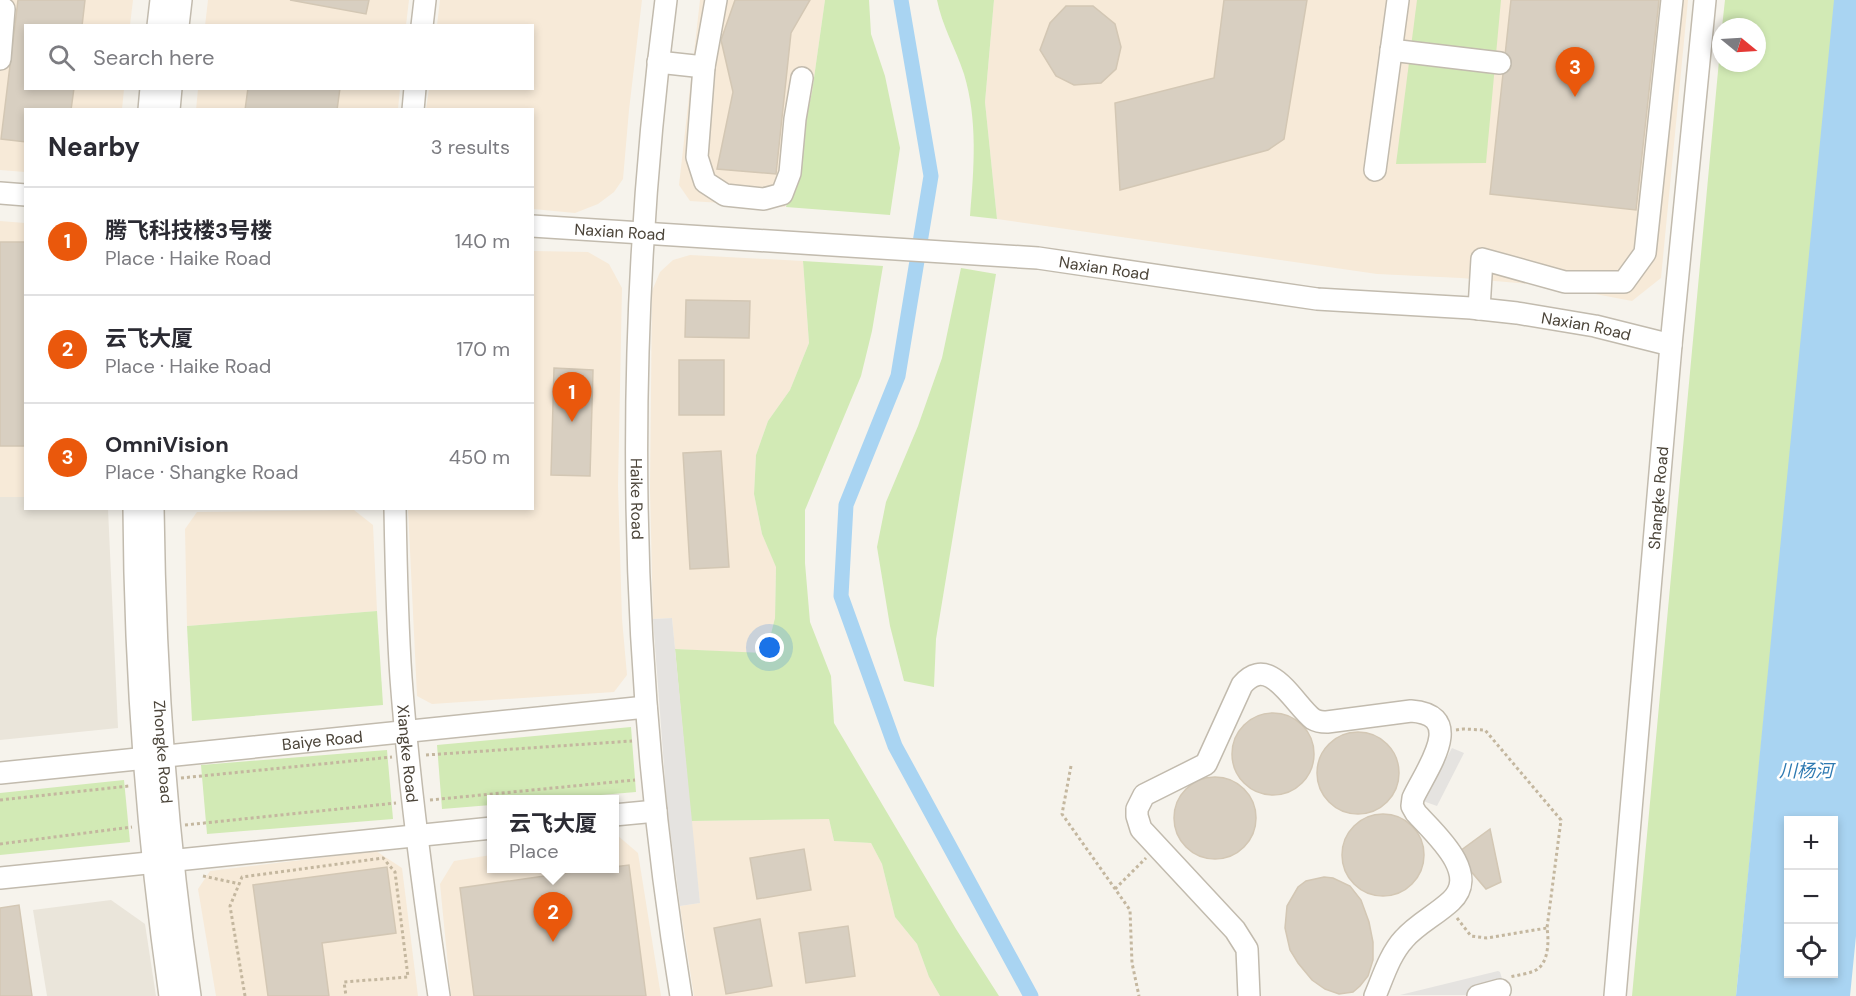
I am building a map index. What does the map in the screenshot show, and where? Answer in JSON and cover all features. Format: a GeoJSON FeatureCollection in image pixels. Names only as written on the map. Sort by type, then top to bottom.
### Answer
{"type":"FeatureCollection","features":[{"type":"Feature","properties":{"kind":"street"},"geometry":{"type":"LineString","coordinates":[[158,24],[161,0]]}},
{"type":"Feature","properties":{"kind":"street"},"geometry":{"type":"LineString","coordinates":[[178,24],[181,0]]}},
{"type":"Feature","properties":{"kind":"street"},"geometry":{"type":"LineString","coordinates":[[422,24],[425,0]]}},
{"type":"Feature","properties":{"kind":"street","name":"Haike Road"},"geometry":{"type":"LineString","coordinates":[[666,0],[658,62],[644,233],[635,411],[638,587],[648,739],[669,922],[681,996]]}},
{"type":"Feature","properties":{"kind":"street"},"geometry":{"type":"LineString","coordinates":[[716,0],[704,68],[698,157],[705,182],[725,195],[764,199],[782,194],[790,174],[802,78]]}},
{"type":"Feature","properties":{"kind":"street"},"geometry":{"type":"LineString","coordinates":[[1375,170],[1398,0]]}},
{"type":"Feature","properties":{"kind":"street"},"geometry":{"type":"LineString","coordinates":[[1479,309],[1482,259],[1564,282],[1624,282],[1645,253],[1672,0]]}},
{"type":"Feature","properties":{"kind":"street","name":"Shangke Road"},"geometry":{"type":"LineString","coordinates":[[1615,996],[1671,345],[1705,0]]}},
{"type":"Feature","properties":{"kind":"street"},"geometry":{"type":"LineString","coordinates":[[0,8],[4,9],[0,59]]}},
{"type":"Feature","properties":{"kind":"street"},"geometry":{"type":"LineString","coordinates":[[1391,51],[1500,63]]}},
{"type":"Feature","properties":{"kind":"street"},"geometry":{"type":"LineString","coordinates":[[658,62],[704,68]]}},
{"type":"Feature","properties":{"kind":"street"},"geometry":{"type":"LineString","coordinates":[[1665,77],[1696,85]]}},
{"type":"Feature","properties":{"kind":"street"},"geometry":{"type":"LineString","coordinates":[[149,108],[151,90]]}},
{"type":"Feature","properties":{"kind":"street"},"geometry":{"type":"LineString","coordinates":[[169,108],[171,90]]}},
{"type":"Feature","properties":{"kind":"street"},"geometry":{"type":"LineString","coordinates":[[413,108],[415,90]]}},
{"type":"Feature","properties":{"kind":"street"},"geometry":{"type":"LineString","coordinates":[[0,193],[24,195]]}},
{"type":"Feature","properties":{"kind":"street","name":"Naxian Road"},"geometry":{"type":"LineString","coordinates":[[534,226],[972,253],[1096,265],[1306,298],[1479,309],[1566,320],[1671,345]]}},
{"type":"Feature","properties":{"kind":"street","name":"Zhongke Road"},"geometry":{"type":"LineString","coordinates":[[134,510],[137,640],[154,758]]}},
{"type":"Feature","properties":{"kind":"street","name":"Zhongke Road"},"geometry":{"type":"LineString","coordinates":[[153,510],[156,639],[154,758],[171,996]]}},
{"type":"Feature","properties":{"kind":"street","name":"Xiangke Road"},"geometry":{"type":"LineString","coordinates":[[395,510],[401,666],[408,756],[439,996]]}},
{"type":"Feature","properties":{"kind":"street"},"geometry":{"type":"LineString","coordinates":[[1249,996],[1245,943],[1141,829],[1137,809],[1144,795],[1206,764],[1237,695],[1247,679],[1263,675],[1281,683],[1307,713],[1319,721],[1327,722],[1411,711],[1424,712],[1436,719],[1441,734],[1440,742],[1413,798],[1412,806],[1458,863],[1460,885],[1454,897],[1446,905],[1405,937],[1393,956],[1375,996]]}},
{"type":"Feature","properties":{"kind":"street","name":"Baiye Road"},"geometry":{"type":"LineString","coordinates":[[0,773],[646,707]]}},
{"type":"Feature","properties":{"kind":"street"},"geometry":{"type":"LineString","coordinates":[[619,815],[656,811]]}},
{"type":"Feature","properties":{"kind":"street"},"geometry":{"type":"LineString","coordinates":[[0,878],[487,828]]}},
{"type":"Feature","properties":{"kind":"street","name":"Zhongke Road"},"geometry":{"type":"LineString","coordinates":[[162,861],[190,996]]}},
{"type":"Feature","properties":{"kind":"street"},"geometry":{"type":"LineString","coordinates":[[1478,996],[1500,990]]}},
{"type":"Feature","properties":{"kind":"path"},"geometry":{"type":"LineString","coordinates":[[1441,734],[1463,729],[1485,730],[1561,820],[1547,928],[1549,938],[1544,962],[1536,971],[1499,979],[1500,990]]}},
{"type":"Feature","properties":{"kind":"path"},"geometry":{"type":"LineString","coordinates":[[0,800],[408,756],[648,739]]}},
{"type":"Feature","properties":{"kind":"path"},"geometry":{"type":"LineString","coordinates":[[1071,766],[1062,814],[1130,910],[1132,963],[1139,996]]}},
{"type":"Feature","properties":{"kind":"path"},"geometry":{"type":"LineString","coordinates":[[0,843],[652,779]]}},
{"type":"Feature","properties":{"kind":"path"},"geometry":{"type":"LineString","coordinates":[[1114,889],[1158,847]]}},
{"type":"Feature","properties":{"kind":"path"},"geometry":{"type":"LineString","coordinates":[[245,996],[230,906],[242,877],[383,858],[395,872],[408,977],[344,982],[346,996]]}},
{"type":"Feature","properties":{"kind":"path"},"geometry":{"type":"LineString","coordinates":[[203,876],[240,884]]}},
{"type":"Feature","properties":{"kind":"path"},"geometry":{"type":"LineString","coordinates":[[1446,905],[1471,936],[1487,938],[1547,928]]}},
{"type":"Feature","properties":{"kind":"shaded area"},"geometry":{"type":"Polygon","coordinates":[[[0,0],[133,0],[130,24],[24,24],[24,90],[124,90],[122,108],[24,108],[24,172],[0,170],[0,0]]]}},
{"type":"Feature","properties":{"kind":"shaded area"},"geometry":{"type":"Polygon","coordinates":[[[208,0],[409,0],[406,24],[205,24],[208,0]]]}},
{"type":"Feature","properties":{"kind":"shaded area"},"geometry":{"type":"Polygon","coordinates":[[[440,0],[642,0],[623,179],[614,192],[598,204],[575,213],[534,209],[534,108],[426,108],[429,90],[534,90],[534,24],[437,24],[440,0]]]}},
{"type":"Feature","properties":{"kind":"shaded area"},"geometry":{"type":"Polygon","coordinates":[[[700,0],[825,0],[812,92],[785,207],[690,201],[679,185],[700,0]]]}},
{"type":"Feature","properties":{"kind":"shaded area"},"geometry":{"type":"Polygon","coordinates":[[[994,0],[1688,0],[1661,278],[1632,301],[1553,286],[1377,274],[997,219],[985,102],[994,0]]]}},
{"type":"Feature","properties":{"kind":"shaded area"},"geometry":{"type":"Polygon","coordinates":[[[198,90],[400,90],[398,108],[196,108],[198,90]]]}},
{"type":"Feature","properties":{"kind":"shaded area"},"geometry":{"type":"Polygon","coordinates":[[[0,221],[24,223],[24,497],[0,497],[0,221]]]}},
{"type":"Feature","properties":{"kind":"shaded area"},"geometry":{"type":"Polygon","coordinates":[[[534,251],[588,252],[609,264],[622,288],[618,486],[622,619],[627,675],[614,692],[432,704],[417,696],[408,510],[534,510],[534,251]]]}},
{"type":"Feature","properties":{"kind":"shaded area"},"geometry":{"type":"Polygon","coordinates":[[[690,255],[803,261],[809,343],[790,390],[768,421],[756,455],[754,494],[762,534],[776,566],[775,618],[766,654],[675,649],[672,618],[653,619],[650,489],[652,291],[660,272],[673,260],[690,255]]]}},
{"type":"Feature","properties":{"kind":"shaded area"},"geometry":{"type":"Polygon","coordinates":[[[0,497],[24,497],[24,510],[108,510],[118,728],[0,740],[0,497]]]}},
{"type":"Feature","properties":{"kind":"shaded area"},"geometry":{"type":"Polygon","coordinates":[[[354,510],[373,525],[377,611],[187,626],[185,529],[197,512],[354,510]]]}},
{"type":"Feature","properties":{"kind":"shaded area"},"geometry":{"type":"Polygon","coordinates":[[[672,618],[700,903],[680,906],[667,806],[653,619],[672,618]]]}},
{"type":"Feature","properties":{"kind":"shaded area"},"geometry":{"type":"Polygon","coordinates":[[[1452,748],[1464,753],[1437,806],[1423,801],[1452,748]]]}},
{"type":"Feature","properties":{"kind":"shaded area"},"geometry":{"type":"Polygon","coordinates":[[[829,819],[834,841],[871,843],[882,864],[895,917],[917,944],[929,977],[940,996],[694,996],[680,906],[700,903],[691,821],[829,819]]]}},
{"type":"Feature","properties":{"kind":"shaded area"},"geometry":{"type":"Polygon","coordinates":[[[619,837],[638,853],[661,996],[451,996],[440,884],[454,861],[487,856],[487,873],[619,873],[619,837]]]}},
{"type":"Feature","properties":{"kind":"shaded area"},"geometry":{"type":"Polygon","coordinates":[[[376,851],[402,868],[418,996],[216,996],[198,889],[210,871],[376,851]]]}},
{"type":"Feature","properties":{"kind":"shaded area"},"geometry":{"type":"Polygon","coordinates":[[[111,900],[145,924],[156,996],[47,996],[33,910],[111,900]]]}},
{"type":"Feature","properties":{"kind":"shaded area"},"geometry":{"type":"Polygon","coordinates":[[[1498,971],[1507,995],[1400,995],[1498,971]]]}},
{"type":"Feature","properties":{"kind":"green space"},"geometry":{"type":"Polygon","coordinates":[[[825,0],[869,0],[871,34],[885,76],[900,148],[890,215],[786,207],[812,92],[825,0]]]}},
{"type":"Feature","properties":{"kind":"green space"},"geometry":{"type":"Polygon","coordinates":[[[937,0],[994,0],[985,102],[997,219],[970,216],[974,163],[971,109],[964,74],[942,19],[937,0]]]}},
{"type":"Feature","properties":{"kind":"green space"},"geometry":{"type":"Polygon","coordinates":[[[1417,0],[1501,0],[1486,163],[1396,164],[1417,0]]]}},
{"type":"Feature","properties":{"kind":"green space"},"geometry":{"type":"Polygon","coordinates":[[[1725,0],[1836,0],[1736,996],[1632,996],[1718,72],[1766,72],[1766,18],[1723,18],[1725,0]]]}},
{"type":"Feature","properties":{"kind":"green space"},"geometry":{"type":"Polygon","coordinates":[[[803,261],[883,266],[872,331],[861,376],[805,510],[805,563],[810,622],[831,676],[834,723],[956,929],[999,996],[940,996],[929,977],[917,944],[895,917],[882,864],[871,843],[834,841],[829,819],[691,821],[675,649],[766,653],[775,618],[776,567],[762,534],[754,494],[756,455],[768,421],[790,390],[809,343],[803,261]]]}},
{"type":"Feature","properties":{"kind":"green space"},"geometry":{"type":"Polygon","coordinates":[[[961,268],[996,274],[936,639],[934,687],[904,681],[890,626],[877,547],[886,502],[918,426],[942,358],[961,268]]]}},
{"type":"Feature","properties":{"kind":"green space"},"geometry":{"type":"Polygon","coordinates":[[[377,611],[383,705],[192,721],[187,626],[377,611]]]}},
{"type":"Feature","properties":{"kind":"green space"},"geometry":{"type":"Polygon","coordinates":[[[631,727],[636,792],[601,795],[487,795],[487,805],[442,809],[437,745],[631,727]]]}},
{"type":"Feature","properties":{"kind":"green space"},"geometry":{"type":"Polygon","coordinates":[[[387,750],[393,819],[207,834],[201,765],[387,750]]]}},
{"type":"Feature","properties":{"kind":"green space"},"geometry":{"type":"Polygon","coordinates":[[[124,780],[130,842],[0,855],[0,793],[124,780]]]}},
{"type":"Feature","properties":{"kind":"water","name":"川杨河"},"geometry":{"type":"Polygon","coordinates":[[[1834,0],[1856,0],[1856,936],[1850,996],[1736,996],[1834,0]]]}},
{"type":"Feature","properties":{"kind":"building"},"geometry":{"type":"Polygon","coordinates":[[[18,0],[85,0],[82,24],[24,24],[24,90],[74,90],[71,108],[24,108],[24,142],[1,139],[18,0]]]}},
{"type":"Feature","properties":{"kind":"building"},"geometry":{"type":"Polygon","coordinates":[[[290,0],[369,0],[366,14],[290,0]]]}},
{"type":"Feature","properties":{"kind":"building"},"geometry":{"type":"Polygon","coordinates":[[[735,0],[810,0],[791,33],[776,174],[717,169],[733,92],[721,40],[735,0]]]}},
{"type":"Feature","properties":{"kind":"building"},"geometry":{"type":"Polygon","coordinates":[[[1224,0],[1307,0],[1284,139],[1268,150],[1120,190],[1115,103],[1214,78],[1224,0]]]}},
{"type":"Feature","properties":{"kind":"building"},"geometry":{"type":"Polygon","coordinates":[[[1511,0],[1659,0],[1636,210],[1490,194],[1511,0]]]}},
{"type":"Feature","properties":{"kind":"building"},"geometry":{"type":"Polygon","coordinates":[[[1066,6],[1093,6],[1115,24],[1121,47],[1116,69],[1101,83],[1074,85],[1056,76],[1040,50],[1050,23],[1066,6]]]}},
{"type":"Feature","properties":{"kind":"building"},"geometry":{"type":"Polygon","coordinates":[[[248,90],[340,90],[337,108],[245,108],[248,90]]]}},
{"type":"Feature","properties":{"kind":"building"},"geometry":{"type":"Polygon","coordinates":[[[0,242],[24,242],[24,446],[0,446],[0,242]]]}},
{"type":"Feature","properties":{"kind":"building"},"geometry":{"type":"Polygon","coordinates":[[[686,300],[750,301],[749,338],[685,337],[686,300]]]}},
{"type":"Feature","properties":{"kind":"building"},"geometry":{"type":"Polygon","coordinates":[[[679,360],[724,360],[724,415],[679,415],[679,360]]]}},
{"type":"Feature","properties":{"kind":"building"},"geometry":{"type":"Polygon","coordinates":[[[554,368],[593,370],[590,476],[551,475],[554,368]]]}},
{"type":"Feature","properties":{"kind":"building"},"geometry":{"type":"Polygon","coordinates":[[[721,451],[729,567],[690,569],[683,453],[721,451]]]}},
{"type":"Feature","properties":{"kind":"building"},"geometry":{"type":"Polygon","coordinates":[[[1273,713],[1289,716],[1302,725],[1311,738],[1314,754],[1311,770],[1302,783],[1289,792],[1273,795],[1257,792],[1244,783],[1235,770],[1232,754],[1235,738],[1244,725],[1257,716],[1273,713]]]}},
{"type":"Feature","properties":{"kind":"building"},"geometry":{"type":"Polygon","coordinates":[[[1358,732],[1374,735],[1387,744],[1396,757],[1399,773],[1396,789],[1387,802],[1374,811],[1358,814],[1342,811],[1329,802],[1320,789],[1317,773],[1320,757],[1329,744],[1342,735],[1358,732]]]}},
{"type":"Feature","properties":{"kind":"building"},"geometry":{"type":"Polygon","coordinates":[[[1215,777],[1231,780],[1244,789],[1253,802],[1256,818],[1253,834],[1244,847],[1231,856],[1215,859],[1199,856],[1186,847],[1177,834],[1174,818],[1177,802],[1186,789],[1199,780],[1215,777]]]}},
{"type":"Feature","properties":{"kind":"building"},"geometry":{"type":"Polygon","coordinates":[[[1383,814],[1399,817],[1412,826],[1421,839],[1424,855],[1421,871],[1412,884],[1399,893],[1383,896],[1367,893],[1354,884],[1345,871],[1342,855],[1345,839],[1354,826],[1367,817],[1383,814]]]}},
{"type":"Feature","properties":{"kind":"building"},"geometry":{"type":"Polygon","coordinates":[[[1490,829],[1501,882],[1486,889],[1458,856],[1460,851],[1490,829]]]}},
{"type":"Feature","properties":{"kind":"building"},"geometry":{"type":"Polygon","coordinates":[[[804,849],[811,890],[757,899],[750,858],[804,849]]]}},
{"type":"Feature","properties":{"kind":"building"},"geometry":{"type":"Polygon","coordinates":[[[629,865],[646,996],[474,996],[460,888],[565,873],[619,873],[619,866],[629,865]]]}},
{"type":"Feature","properties":{"kind":"building"},"geometry":{"type":"Polygon","coordinates":[[[387,867],[396,933],[322,943],[329,996],[268,996],[253,885],[387,867]]]}},
{"type":"Feature","properties":{"kind":"building"},"geometry":{"type":"Polygon","coordinates":[[[1324,877],[1333,878],[1350,886],[1361,900],[1369,922],[1373,942],[1373,960],[1368,976],[1353,992],[1339,994],[1325,989],[1312,980],[1290,950],[1285,928],[1287,906],[1298,887],[1306,881],[1324,877]]]}},
{"type":"Feature","properties":{"kind":"building"},"geometry":{"type":"Polygon","coordinates":[[[19,905],[32,996],[0,996],[0,908],[19,905]]]}},
{"type":"Feature","properties":{"kind":"building"},"geometry":{"type":"Polygon","coordinates":[[[760,919],[772,986],[726,994],[714,928],[760,919]]]}},
{"type":"Feature","properties":{"kind":"building"},"geometry":{"type":"Polygon","coordinates":[[[848,926],[855,976],[806,983],[799,933],[848,926]]]}},
{"type":"Feature","properties":{"kind":"waterway"},"geometry":{"type":"LineString","coordinates":[[901,0],[931,176],[898,376],[846,505],[841,596],[895,746],[1031,996]]}},
{"type":"Feature","properties":{"kind":"place","name":"OmniVision"},"geometry":{"type":"Point","coordinates":[1575,97]}},
{"type":"Feature","properties":{"kind":"place","name":"腾飞科技楼3号楼"},"geometry":{"type":"Point","coordinates":[572,422]}},
{"type":"Feature","properties":{"kind":"place","name":"云飞大厦"},"geometry":{"type":"Point","coordinates":[553,942]}}]}
